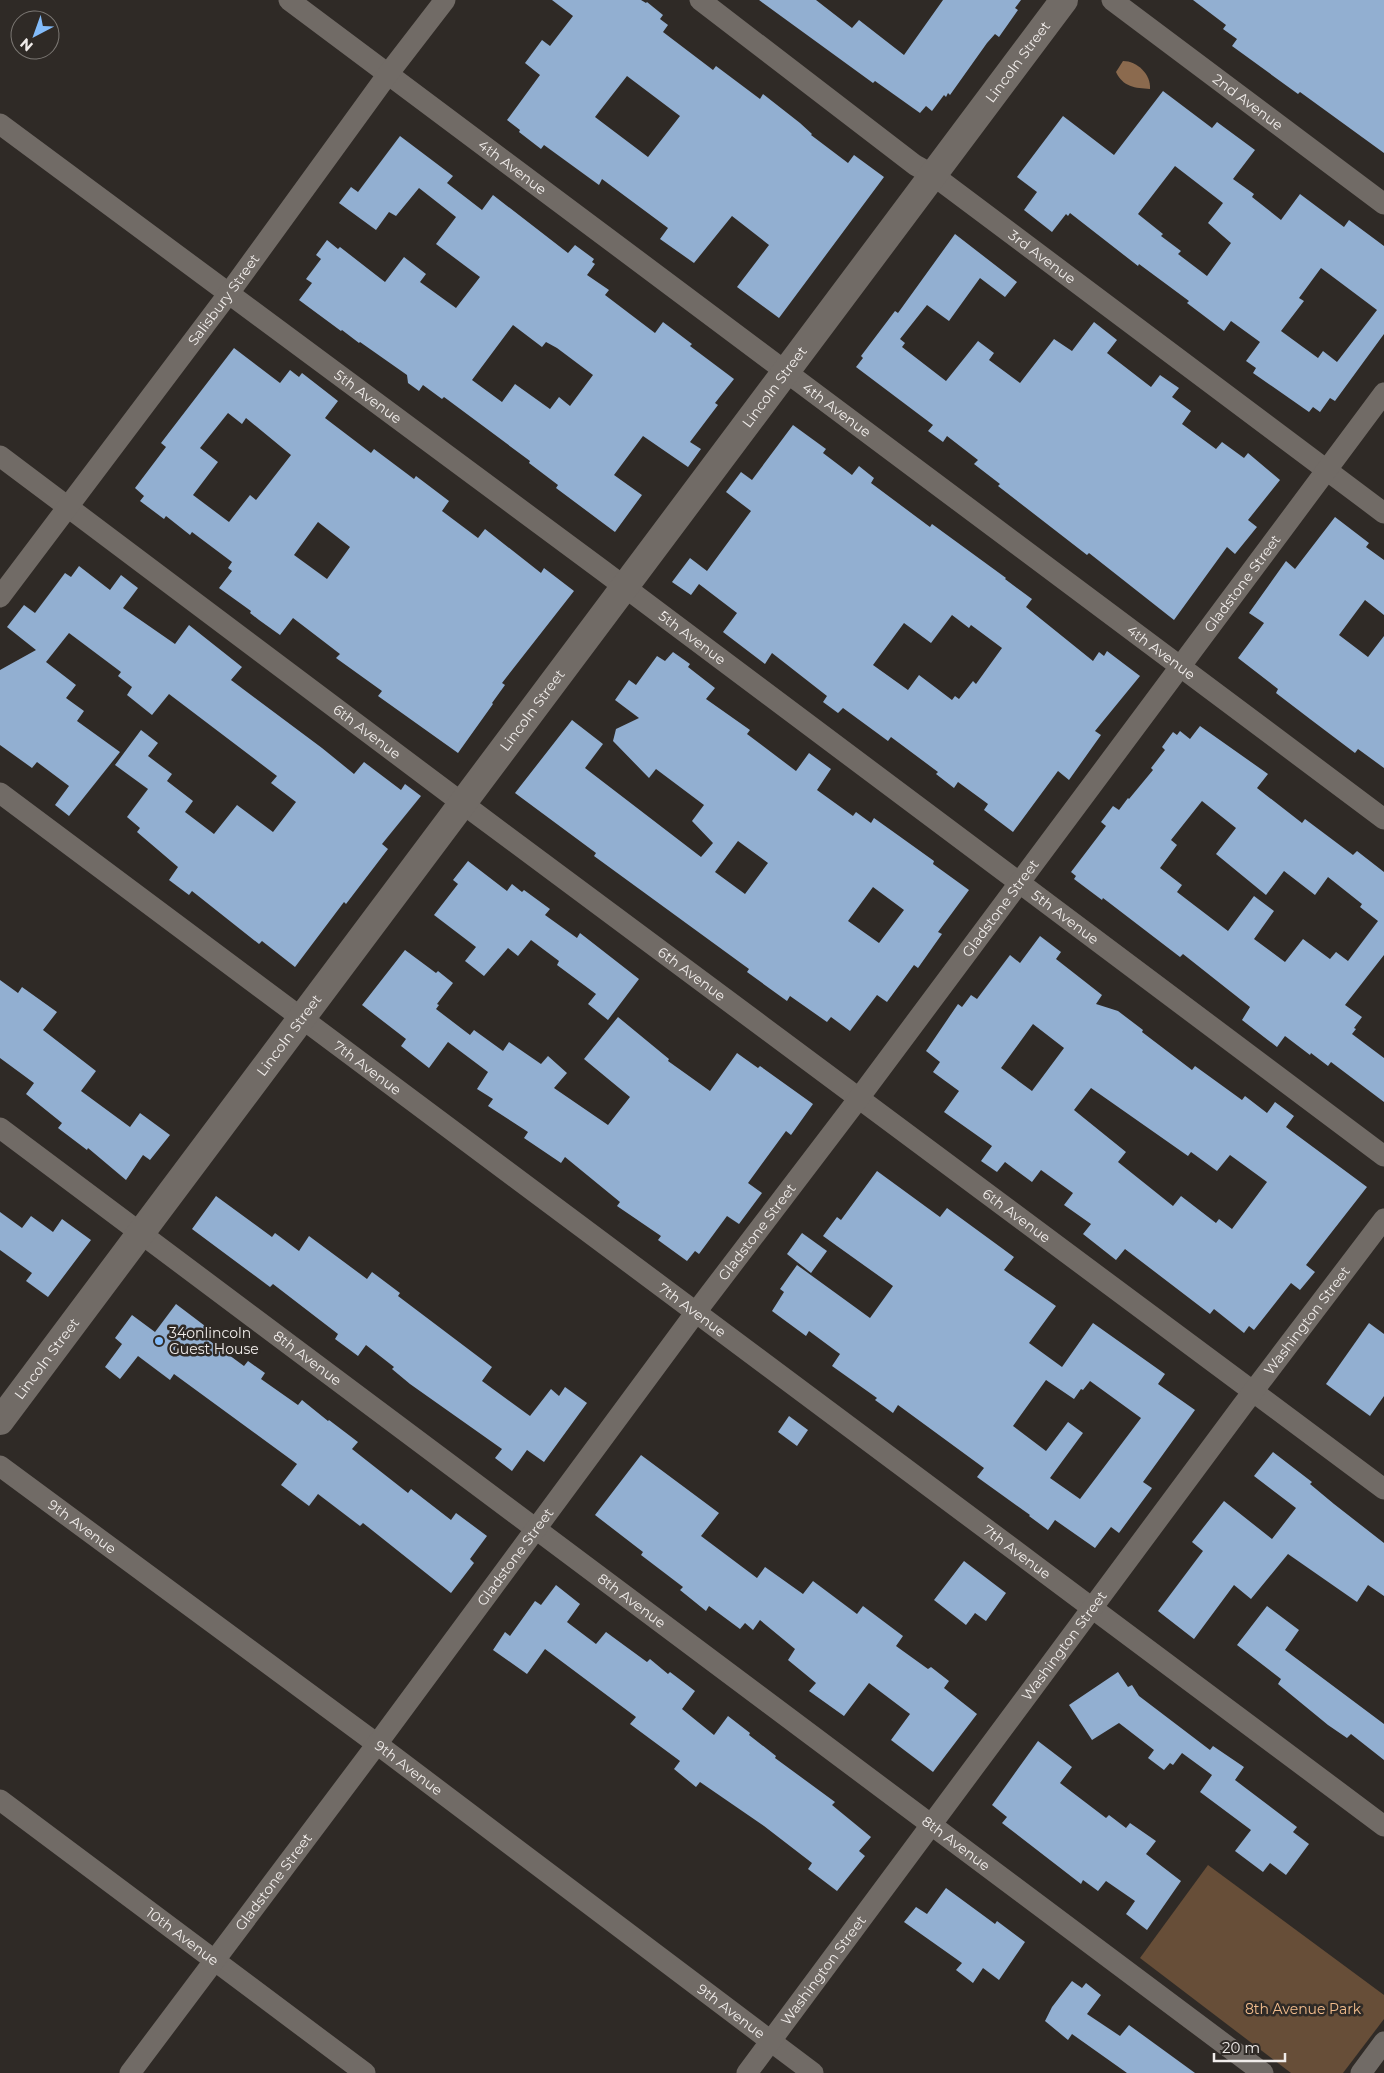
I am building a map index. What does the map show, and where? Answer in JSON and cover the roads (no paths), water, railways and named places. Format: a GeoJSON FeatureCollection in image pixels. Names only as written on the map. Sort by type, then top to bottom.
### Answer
{"type":"FeatureCollection","features":[{"type":"Feature","properties":{"kind":"street","name":"4th Avenue"},"geometry":{"type":"LineString","coordinates":[[289,0],[1384,819]]}},
{"type":"Feature","properties":{"kind":"street","name":"Salisbury Street"},"geometry":{"type":"LineString","coordinates":[[0,597],[229,293],[388,74],[445,0]]}},
{"type":"Feature","properties":{"kind":"street","name":"3rd Avenue"},"geometry":{"type":"LineString","coordinates":[[700,0],[915,164],[933,175],[1384,513]]}},
{"type":"Feature","properties":{"kind":"street","name":"Lincoln Street"},"geometry":{"type":"LineString","coordinates":[[0,1421],[1064,0]]}},
{"type":"Feature","properties":{"kind":"street","name":"2nd Avenue"},"geometry":{"type":"LineString","coordinates":[[1112,0],[1384,204]]}},
{"type":"Feature","properties":{"kind":"street","name":"5th Avenue"},"geometry":{"type":"LineString","coordinates":[[0,124],[625,587],[1384,1156]]}},
{"type":"Feature","properties":{"kind":"street","name":"Gladstone Street"},"geometry":{"type":"LineString","coordinates":[[130,2073],[377,1744],[696,1312],[1384,393]]}},
{"type":"Feature","properties":{"kind":"street","name":"6th Avenue"},"geometry":{"type":"LineString","coordinates":[[0,456],[462,804],[1384,1489]]}},
{"type":"Feature","properties":{"kind":"street","name":"7th Avenue"},"geometry":{"type":"LineString","coordinates":[[0,792],[1384,1826]]}},
{"type":"Feature","properties":{"kind":"street","name":"8th Avenue"},"geometry":{"type":"LineString","coordinates":[[0,1128],[1263,2073]]}},
{"type":"Feature","properties":{"kind":"street","name":"Washington Street"},"geometry":{"type":"LineString","coordinates":[[746,2073],[1253,1392],[1384,1220]]}},
{"type":"Feature","properties":{"kind":"street","name":"9th Avenue"},"geometry":{"type":"LineString","coordinates":[[0,1466],[377,1744],[814,2073]]}},
{"type":"Feature","properties":{"kind":"street","name":"10th Avenue"},"geometry":{"type":"LineString","coordinates":[[0,1800],[365,2073]]}},
{"type":"Feature","properties":{"kind":"street"},"geometry":{"type":"LineString","coordinates":[[1361,2073],[1384,2042]]}},
{"type":"Feature","properties":{"kind":"place","name":"34onlincoln Guest House"},"geometry":{"type":"Point","coordinates":[159,1341]}},
{"type":"Feature","properties":{"kind":"park label","name":"8th Avenue Park"},"geometry":{"type":"Point","coordinates":[1303,2009]}}]}
